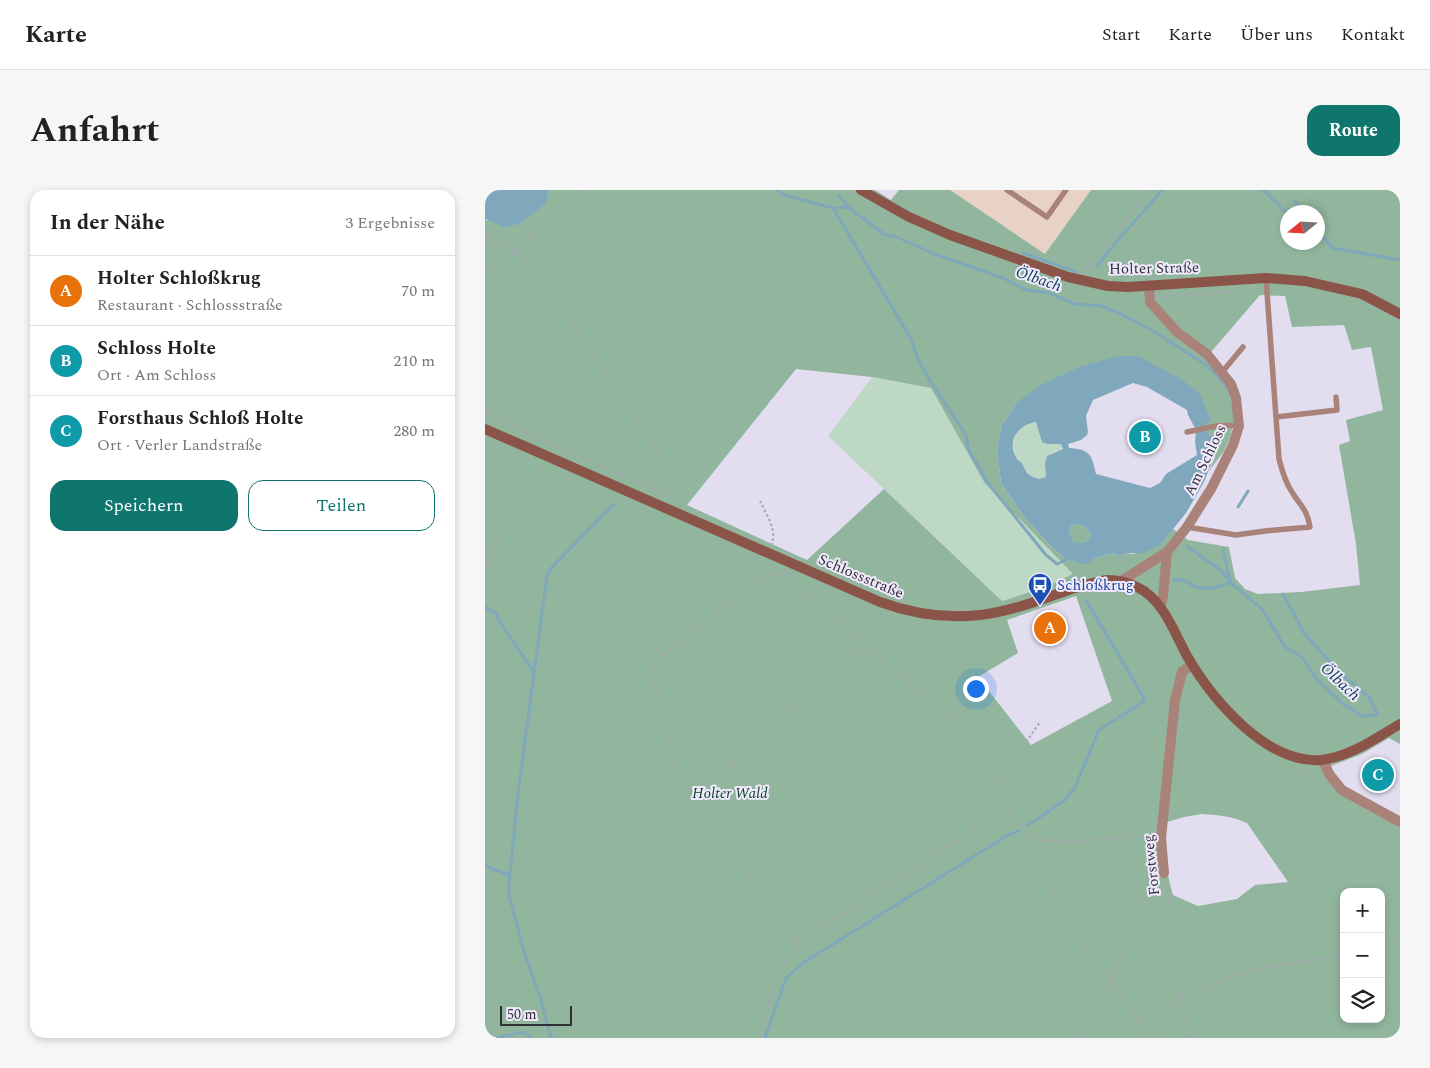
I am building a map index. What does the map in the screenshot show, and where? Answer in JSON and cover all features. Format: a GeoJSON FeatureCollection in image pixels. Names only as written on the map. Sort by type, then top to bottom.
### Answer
{"type":"FeatureCollection","features":[{"type":"Feature","properties":{"kind":"main road","name":"Holter Straße"},"geometry":{"type":"LineString","coordinates":[[861,190],[909,217],[942,231],[1082,281],[1108,286],[1149,286],[1267,278],[1305,281],[1362,294],[1400,314]]}},
{"type":"Feature","properties":{"kind":"main road","name":"Schlossstraße"},"geometry":{"type":"LineString","coordinates":[[485,429],[880,602],[925,615],[982,615],[1013,608],[1107,580],[1121,581],[1137,587],[1149,594],[1161,607],[1192,664],[1215,697],[1259,740],[1287,755],[1302,759],[1323,760],[1337,757],[1361,747],[1400,724]]}},
{"type":"Feature","properties":{"kind":"street"},"geometry":{"type":"LineString","coordinates":[[1149,286],[1149,298]]}},
{"type":"Feature","properties":{"kind":"street","name":"Am Schloss"},"geometry":{"type":"LineString","coordinates":[[1121,581],[1167,552],[1187,527],[1211,489],[1233,445],[1239,426],[1236,398],[1231,384],[1223,371],[1207,354],[1177,332],[1150,302],[1149,298]]}},
{"type":"Feature","properties":{"kind":"street"},"geometry":{"type":"LineString","coordinates":[[1161,607],[1167,552]]}},
{"type":"Feature","properties":{"kind":"street","name":"Forstweg"},"geometry":{"type":"LineString","coordinates":[[1164,873],[1161,838],[1175,700],[1182,672],[1192,664]]}},
{"type":"Feature","properties":{"kind":"street"},"geometry":{"type":"LineString","coordinates":[[1323,760],[1329,774],[1342,790],[1400,822]]}},
{"type":"Feature","properties":{"kind":"lane"},"geometry":{"type":"LineString","coordinates":[[1007,190],[1047,217],[1066,190]]}},
{"type":"Feature","properties":{"kind":"lane"},"geometry":{"type":"LineString","coordinates":[[1187,527],[1237,536],[1309,527],[1307,514],[1283,476],[1279,459],[1267,278]]}},
{"type":"Feature","properties":{"kind":"lane"},"geometry":{"type":"LineString","coordinates":[[1223,371],[1243,347]]}},
{"type":"Feature","properties":{"kind":"lane"},"geometry":{"type":"LineString","coordinates":[[1276,417],[1337,410],[1336,397]]}},
{"type":"Feature","properties":{"kind":"lane"},"geometry":{"type":"LineString","coordinates":[[1187,432],[1231,425],[1239,426]]}},
{"type":"Feature","properties":{"kind":"path"},"geometry":{"type":"LineString","coordinates":[[485,276],[582,190]]}},
{"type":"Feature","properties":{"kind":"path"},"geometry":{"type":"LineString","coordinates":[[1082,281],[1091,263],[1151,190]]}},
{"type":"Feature","properties":{"kind":"path"},"geometry":{"type":"LineString","coordinates":[[485,234],[495,243],[515,251],[553,288],[584,343],[642,425],[669,470],[665,508]]}},
{"type":"Feature","properties":{"kind":"path"},"geometry":{"type":"LineString","coordinates":[[485,246],[495,243]]}},
{"type":"Feature","properties":{"kind":"path"},"geometry":{"type":"LineString","coordinates":[[1149,298],[1237,291]]}},
{"type":"Feature","properties":{"kind":"path"},"geometry":{"type":"LineString","coordinates":[[485,413],[667,495],[680,504]]}},
{"type":"Feature","properties":{"kind":"path"},"geometry":{"type":"LineString","coordinates":[[485,566],[528,481],[538,470],[554,460]]}},
{"type":"Feature","properties":{"kind":"path"},"geometry":{"type":"LineString","coordinates":[[760,501],[770,521],[773,540]]}},
{"type":"Feature","properties":{"kind":"path"},"geometry":{"type":"LineString","coordinates":[[798,942],[788,935],[696,795],[685,787],[676,774],[670,753],[666,708],[652,682],[654,662],[769,573],[775,575],[787,570],[792,579],[906,682],[943,708],[959,724],[998,783],[1009,811],[1029,834],[1041,840],[1082,841],[1124,837],[1161,838]]}},
{"type":"Feature","properties":{"kind":"path"},"geometry":{"type":"LineString","coordinates":[[696,795],[866,646]]}},
{"type":"Feature","properties":{"kind":"path"},"geometry":{"type":"LineString","coordinates":[[998,783],[1040,722]]}},
{"type":"Feature","properties":{"kind":"path"},"geometry":{"type":"LineString","coordinates":[[798,942],[952,844],[980,824],[1009,811]]}},
{"type":"Feature","properties":{"kind":"path"},"geometry":{"type":"LineString","coordinates":[[1041,840],[1041,855],[1050,888],[1056,900],[1065,911],[1083,945],[1153,1038]]}},
{"type":"Feature","properties":{"kind":"path"},"geometry":{"type":"LineString","coordinates":[[1079,1038],[1102,1002],[1152,884],[1164,873]]}},
{"type":"Feature","properties":{"kind":"path","name":"Forstweg"},"geometry":{"type":"LineString","coordinates":[[1164,873],[1177,937],[1182,997],[1188,1038]]}},
{"type":"Feature","properties":{"kind":"path"},"geometry":{"type":"LineString","coordinates":[[1385,943],[1400,937]]}},
{"type":"Feature","properties":{"kind":"path"},"geometry":{"type":"LineString","coordinates":[[759,1038],[778,974],[785,962],[797,954],[798,942]]}},
{"type":"Feature","properties":{"kind":"path"},"geometry":{"type":"LineString","coordinates":[[1140,1019],[1167,1003],[1227,978],[1267,968],[1340,957]]}},
{"type":"Feature","properties":{"kind":"shaded area"},"geometry":{"type":"Polygon","coordinates":[[[950,190],[1091,190],[1045,254],[950,190]]]}},
{"type":"Feature","properties":{"kind":"green space","name":"Holter Wald"},"geometry":{"type":"Polygon","coordinates":[[[549,190],[875,190],[891,200],[899,190],[950,190],[1045,254],[1091,190],[1400,190],[1400,744],[1389,738],[1362,754],[1331,766],[1338,780],[1346,788],[1400,816],[1400,1038],[485,1038],[485,219],[487,221],[549,190]],[[1260,295],[1205,359],[1228,386],[1235,416],[1230,438],[1224,451],[1209,471],[1215,457],[1215,438],[1205,431],[1203,426],[1138,356],[1016,403],[1001,427],[997,451],[1001,483],[1025,518],[1047,542],[1063,557],[1073,560],[1095,558],[1114,553],[1119,556],[1126,553],[1133,554],[1162,543],[1173,529],[1188,540],[1229,547],[1235,578],[1245,589],[1258,594],[1301,592],[1360,585],[1356,544],[1339,445],[1350,441],[1346,420],[1383,410],[1371,347],[1352,350],[1344,325],[1292,327],[1285,296],[1260,295]],[[796,369],[687,505],[807,560],[884,489],[1002,601],[1043,588],[1073,574],[984,482],[931,388],[872,377],[796,369]],[[1076,596],[1007,620],[1018,653],[978,677],[1031,745],[1112,701],[1076,596]],[[1202,814],[1164,823],[1167,872],[1173,895],[1198,906],[1237,899],[1255,885],[1288,882],[1247,823],[1219,815],[1202,814]]]}},
{"type":"Feature","properties":{"kind":"green space"},"geometry":{"type":"Polygon","coordinates":[[[872,377],[931,388],[984,482],[1074,574],[1043,588],[1002,601],[828,436],[872,377]]]}},
{"type":"Feature","properties":{"kind":"green space"},"geometry":{"type":"Polygon","coordinates":[[[1036,422],[1043,442],[1061,444],[1063,449],[1052,453],[1045,463],[1046,477],[1039,479],[1026,472],[1015,455],[1013,443],[1021,429],[1030,423],[1036,422]]]}},
{"type":"Feature","properties":{"kind":"green space"},"geometry":{"type":"Polygon","coordinates":[[[1077,524],[1085,527],[1091,534],[1089,540],[1075,543],[1069,532],[1070,527],[1077,524]]]}},
{"type":"Feature","properties":{"kind":"water"},"geometry":{"type":"Polygon","coordinates":[[[485,190],[549,190],[545,204],[519,224],[504,227],[485,219],[485,190]]]}},
{"type":"Feature","properties":{"kind":"water"},"geometry":{"type":"Polygon","coordinates":[[[1118,356],[1138,356],[1181,379],[1200,394],[1211,420],[1203,426],[1205,431],[1215,438],[1217,449],[1204,482],[1186,513],[1162,543],[1145,553],[1126,553],[1119,556],[1114,553],[1095,558],[1085,565],[1063,557],[1025,518],[1001,483],[997,451],[1001,427],[1016,403],[1041,385],[1079,367],[1118,356]],[[1133,383],[1093,400],[1086,416],[1087,435],[1081,440],[1068,444],[1069,448],[1082,450],[1089,454],[1096,474],[1150,488],[1160,483],[1166,474],[1197,455],[1196,430],[1187,410],[1147,387],[1133,383]],[[1036,422],[1030,423],[1016,434],[1013,451],[1028,474],[1039,479],[1046,477],[1045,463],[1047,456],[1063,449],[1061,444],[1042,442],[1036,422]],[[1077,524],[1070,527],[1069,532],[1075,543],[1089,540],[1091,534],[1085,527],[1077,524]]]}},
{"type":"Feature","properties":{"kind":"waterway","name":"Ölbach"},"geometry":{"type":"LineString","coordinates":[[777,190],[784,195],[833,208],[911,339],[918,359],[929,379],[966,435],[969,450],[987,482],[1046,555],[1057,564],[1072,557]]}},
{"type":"Feature","properties":{"kind":"waterway"},"geometry":{"type":"LineString","coordinates":[[1097,267],[1162,190]]}},
{"type":"Feature","properties":{"kind":"waterway"},"geometry":{"type":"LineString","coordinates":[[1263,190],[1280,206]]}},
{"type":"Feature","properties":{"kind":"waterway"},"geometry":{"type":"LineString","coordinates":[[839,195],[848,207]]}},
{"type":"Feature","properties":{"kind":"waterway"},"geometry":{"type":"LineString","coordinates":[[1295,201],[1298,205]]}},
{"type":"Feature","properties":{"kind":"waterway","name":"Ölbach"},"geometry":{"type":"LineString","coordinates":[[833,208],[848,207],[885,235],[894,236],[937,255],[1003,278],[1026,290],[1049,293],[1075,304],[1102,306],[1121,314],[1150,329],[1205,364],[1218,376],[1227,389]]}},
{"type":"Feature","properties":{"kind":"waterway"},"geometry":{"type":"LineString","coordinates":[[1325,239],[1332,248],[1400,260]]}},
{"type":"Feature","properties":{"kind":"waterway"},"geometry":{"type":"LineString","coordinates":[[1023,253],[1077,272]]}},
{"type":"Feature","properties":{"kind":"waterway","name":"Ölbach"},"geometry":{"type":"LineString","coordinates":[[1238,507],[1248,491]]}},
{"type":"Feature","properties":{"kind":"waterway"},"geometry":{"type":"LineString","coordinates":[[551,1038],[540,997],[524,952],[508,891],[519,787],[547,575],[551,568],[614,504]]}},
{"type":"Feature","properties":{"kind":"waterway","name":"Ölbach"},"geometry":{"type":"LineString","coordinates":[[1187,546],[1220,570],[1230,582]]}},
{"type":"Feature","properties":{"kind":"waterway","name":"Ölbach"},"geometry":{"type":"LineString","coordinates":[[1223,550],[1230,581]]}},
{"type":"Feature","properties":{"kind":"waterway","name":"Ölbach"},"geometry":{"type":"LineString","coordinates":[[1174,580],[1185,580],[1197,587],[1205,588],[1218,587],[1230,582],[1262,609],[1285,647],[1301,656],[1316,678],[1343,704],[1362,716],[1378,715],[1369,697],[1337,670],[1304,633],[1283,594]]}},
{"type":"Feature","properties":{"kind":"waterway"},"geometry":{"type":"LineString","coordinates":[[1028,825],[1065,800],[1075,787],[1099,730],[1143,702],[1144,698],[1086,600]]}},
{"type":"Feature","properties":{"kind":"waterway"},"geometry":{"type":"LineString","coordinates":[[485,607],[497,614],[498,619],[534,672]]}},
{"type":"Feature","properties":{"kind":"waterway"},"geometry":{"type":"LineString","coordinates":[[765,1038],[786,978],[803,963],[1008,835],[1019,831]]}},
{"type":"Feature","properties":{"kind":"waterway"},"geometry":{"type":"LineString","coordinates":[[485,866],[509,875]]}},
{"type":"Feature","properties":{"kind":"waterway"},"geometry":{"type":"LineString","coordinates":[[496,1038],[524,1032],[532,1038]]}},
{"type":"Feature","properties":{"kind":"place","name":"Schloss Holte"},"geometry":{"type":"Point","coordinates":[1145,437]}},
{"type":"Feature","properties":{"kind":"place","name":"Schloßkrug"},"geometry":{"type":"Point","coordinates":[1040,606]}},
{"type":"Feature","properties":{"kind":"place","name":"Holter Schloßkrug"},"geometry":{"type":"Point","coordinates":[1050,628]}},
{"type":"Feature","properties":{"kind":"place","name":"Forsthaus Schloß Holte"},"geometry":{"type":"Point","coordinates":[1378,775]}}]}
